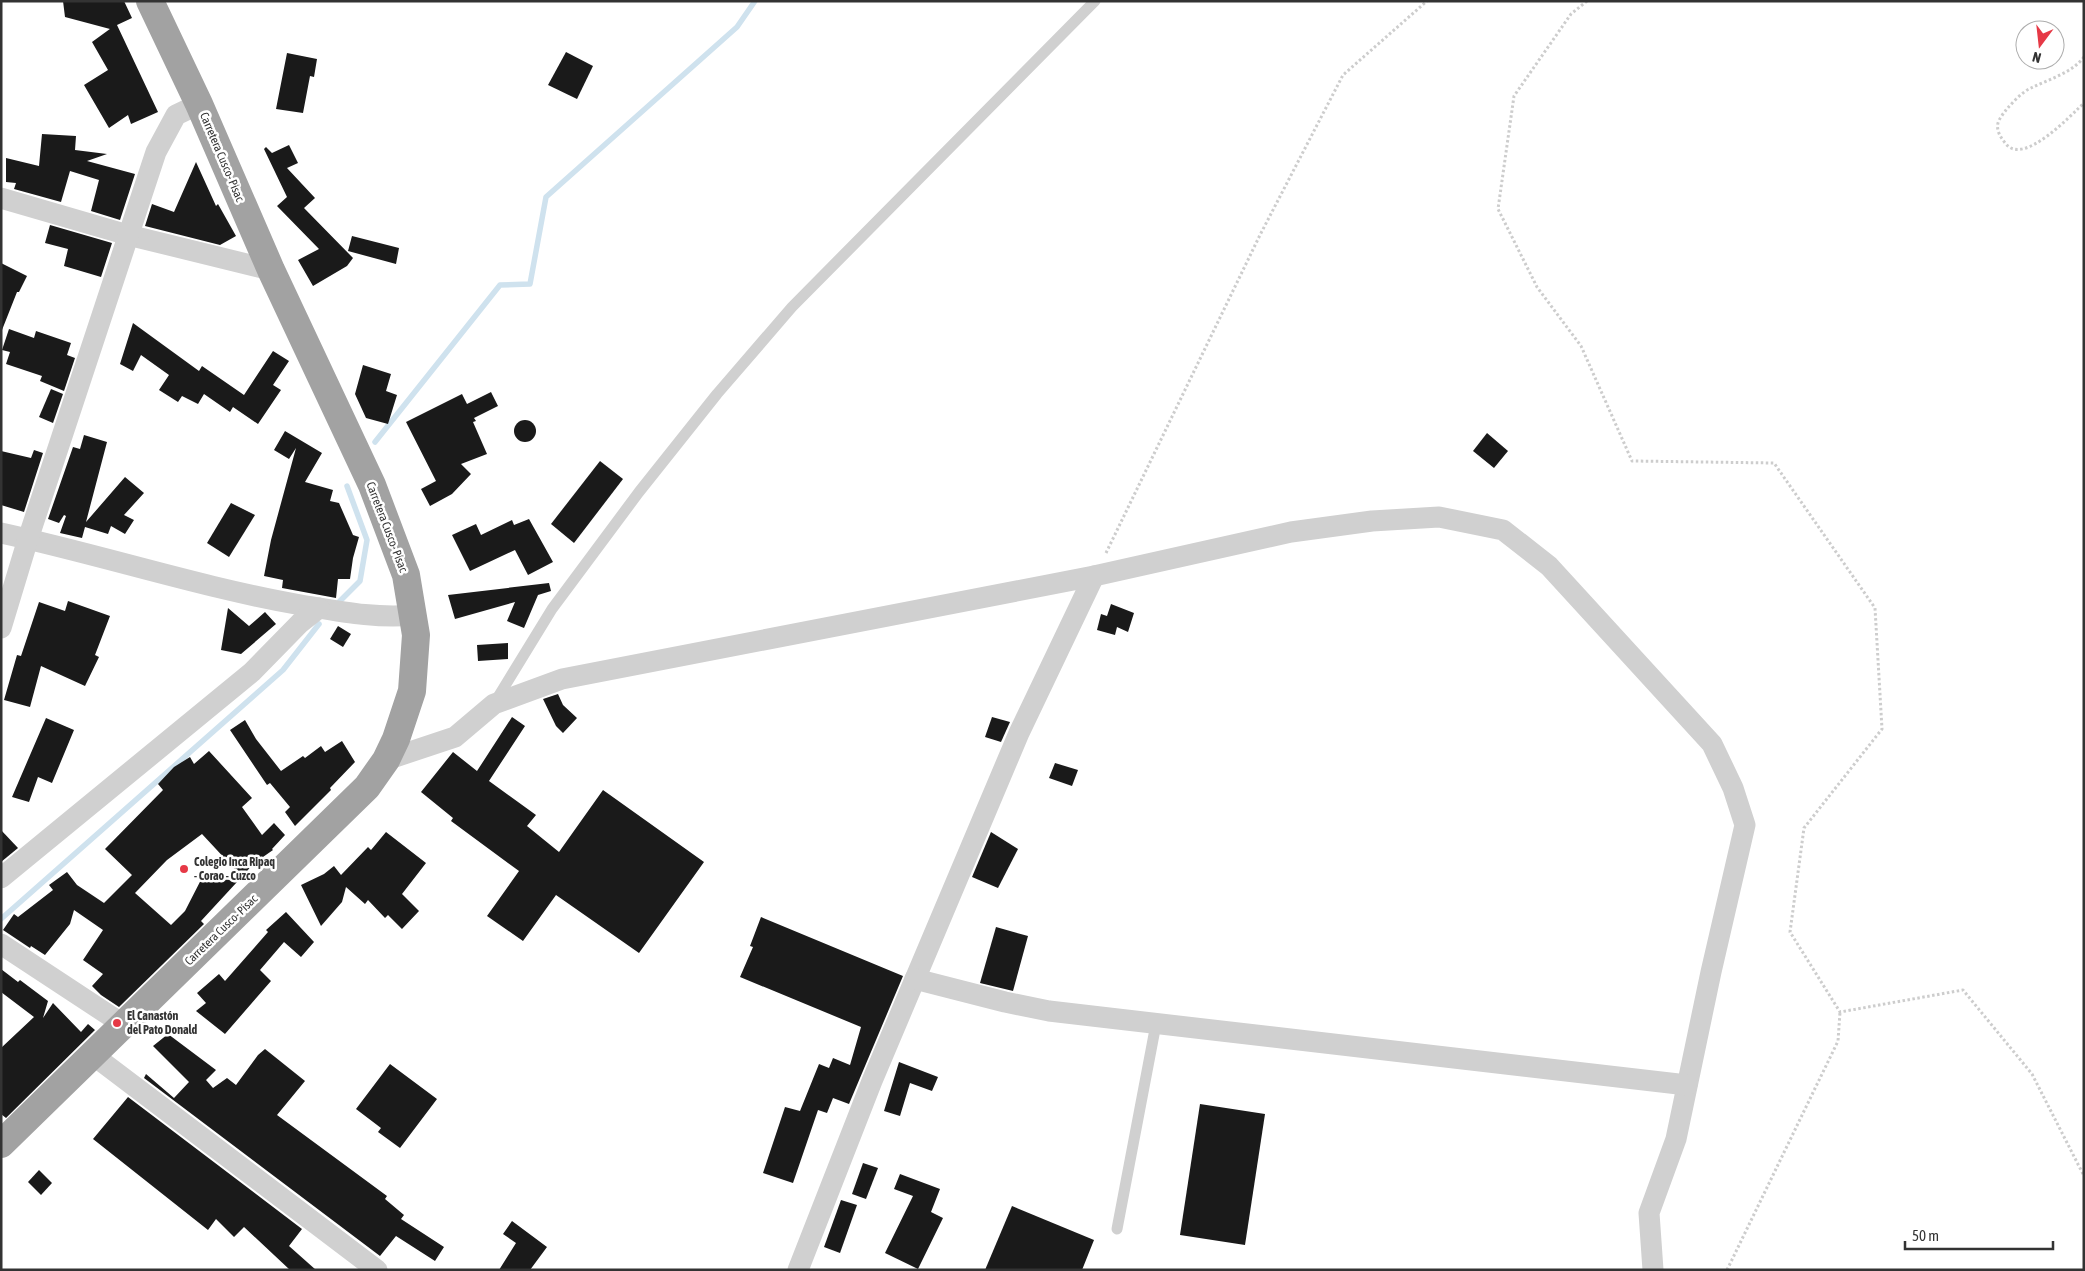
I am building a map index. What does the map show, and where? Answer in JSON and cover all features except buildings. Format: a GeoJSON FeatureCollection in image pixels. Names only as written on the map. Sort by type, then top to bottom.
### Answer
{"type":"FeatureCollection","features":[{"type":"Feature","properties":{"kind":"highway","name":"Carretera Cusco- Pisac"},"geometry":{"type":"LineString","coordinates":[[1,1144],[366,787],[386,760],[396,739],[412,691],[416,644],[414,615],[406,575],[372,486],[271,270],[156,3]]}},
{"type":"Feature","properties":{"kind":"street"},"geometry":{"type":"LineString","coordinates":[[1,628],[28,538],[156,152],[176,115],[199,104]]}},
{"type":"Feature","properties":{"kind":"street"},"geometry":{"type":"LineString","coordinates":[[1,198],[128,235],[271,270]]}},
{"type":"Feature","properties":{"kind":"street"},"geometry":{"type":"LineString","coordinates":[[386,760],[455,737],[494,704],[562,679],[1094,576],[1292,532],[1372,521],[1439,517],[1503,530],[1549,566],[1712,744],[1733,788],[1745,825],[1676,1139],[1649,1213],[1653,1270]]}},
{"type":"Feature","properties":{"kind":"street"},"geometry":{"type":"LineString","coordinates":[[1,532],[243,594],[319,608],[392,618],[414,615]]}},
{"type":"Feature","properties":{"kind":"street"},"geometry":{"type":"LineString","coordinates":[[798,1270],[872,1081],[1019,733],[1094,576]]}},
{"type":"Feature","properties":{"kind":"street"},"geometry":{"type":"LineString","coordinates":[[1,878],[252,672],[300,623],[319,608]]}},
{"type":"Feature","properties":{"kind":"street"},"geometry":{"type":"LineString","coordinates":[[1,944],[124,1025]]}},
{"type":"Feature","properties":{"kind":"street"},"geometry":{"type":"LineString","coordinates":[[915,979],[1049,1011],[1687,1085]]}},
{"type":"Feature","properties":{"kind":"street"},"geometry":{"type":"LineString","coordinates":[[93,1054],[377,1270]]}},
{"type":"Feature","properties":{"kind":"lane"},"geometry":{"type":"LineString","coordinates":[[494,704],[552,609],[639,492],[717,394],[792,308],[1095,1]]}},
{"type":"Feature","properties":{"kind":"lane"},"geometry":{"type":"LineString","coordinates":[[1117,1229],[1156,1024]]}},
{"type":"Feature","properties":{"kind":"path"},"geometry":{"type":"LineString","coordinates":[[1094,576],[1260,235],[1343,75],[1428,1]]}},
{"type":"Feature","properties":{"kind":"path"},"geometry":{"type":"LineString","coordinates":[[1586,1],[1571,14],[1514,96],[1498,209],[1537,287],[1581,346],[1632,461],[1774,463],[1874,608],[1882,729],[1804,828],[1790,932],[1840,1012],[1838,1041],[1727,1270]]}},
{"type":"Feature","properties":{"kind":"path"},"geometry":{"type":"LineString","coordinates":[[2084,57],[2080,62],[2055,78],[2030,88],[2012,102],[1998,124],[2000,137],[2008,147],[2020,149],[2031,147],[2059,127],[2084,103]]}},
{"type":"Feature","properties":{"kind":"path"},"geometry":{"type":"LineString","coordinates":[[1840,1012],[1963,990],[2032,1074],[2084,1176]]}},
{"type":"Feature","properties":{"kind":"waterway"},"geometry":{"type":"LineString","coordinates":[[375,442],[500,285],[530,284],[546,197],[737,27],[755,1]]}},
{"type":"Feature","properties":{"kind":"waterway"},"geometry":{"type":"LineString","coordinates":[[339,602],[360,581],[367,540],[347,486]]}},
{"type":"Feature","properties":{"kind":"waterway"},"geometry":{"type":"LineString","coordinates":[[1,919],[283,670],[319,624]]}},
{"type":"Feature","properties":{"kind":"place","name":"Colegio Inca Ripaq - Corao - Cuzco"},"geometry":{"type":"Point","coordinates":[184,869]}},
{"type":"Feature","properties":{"kind":"place","name":"El Canastón del Pato Donald"},"geometry":{"type":"Point","coordinates":[117,1023]}}]}
